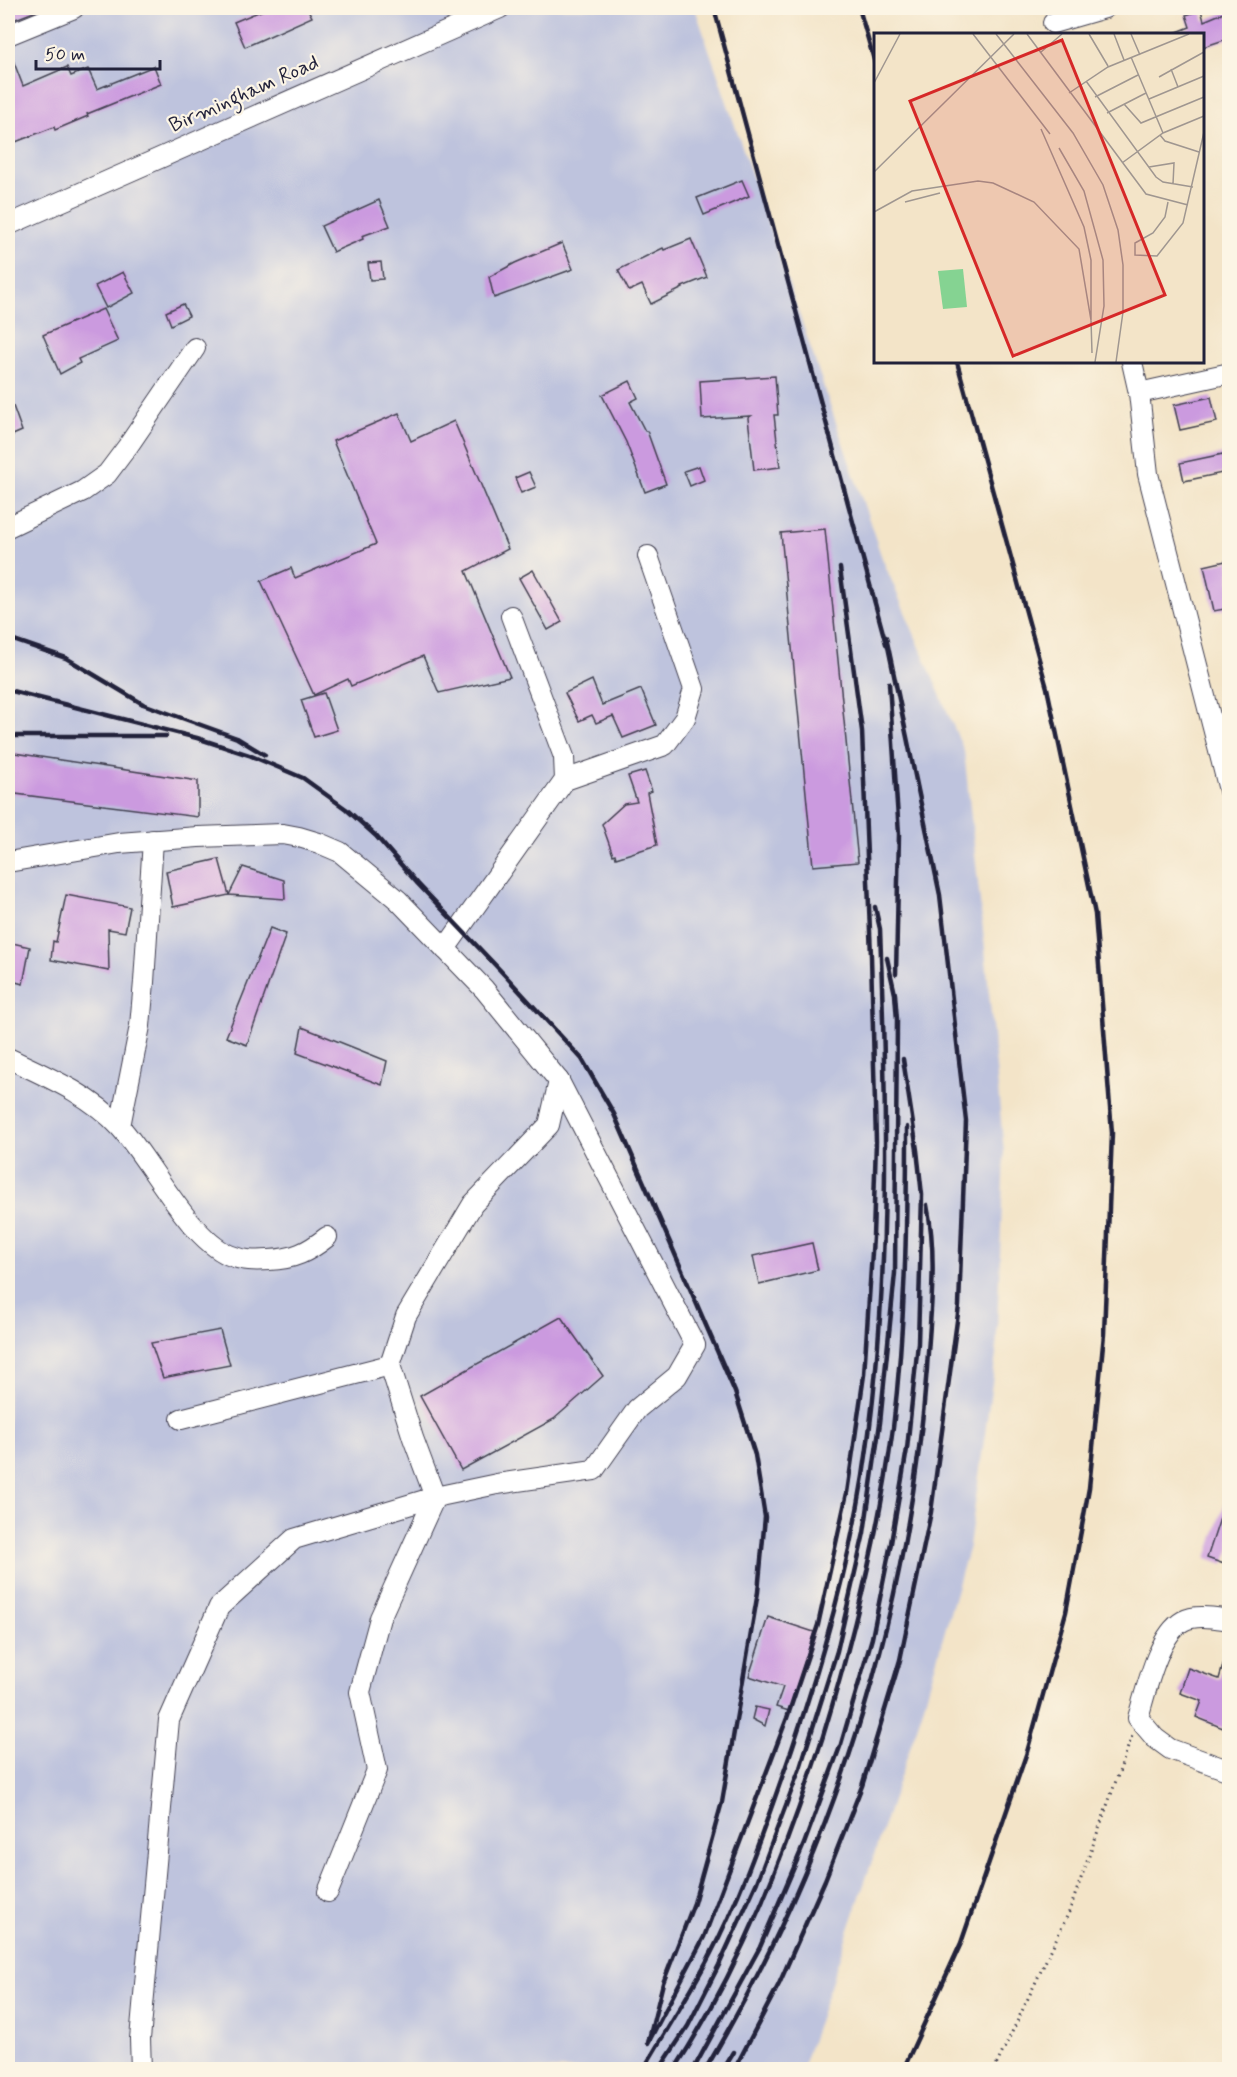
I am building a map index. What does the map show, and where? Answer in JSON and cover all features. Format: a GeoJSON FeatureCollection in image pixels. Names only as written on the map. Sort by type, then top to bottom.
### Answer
{"type":"FeatureCollection","features":[{"type":"Feature","properties":{"kind":"street"},"geometry":{"type":"LineString","coordinates":[[8,36],[74,8]]}},
{"type":"Feature","properties":{"kind":"street","name":"Birmingham Road"},"geometry":{"type":"LineString","coordinates":[[8,225],[500,8]]}},
{"type":"Feature","properties":{"kind":"street"},"geometry":{"type":"LineString","coordinates":[[1053,22],[1105,8]]}},
{"type":"Feature","properties":{"kind":"street"},"geometry":{"type":"LineString","coordinates":[[8,527],[83,491],[106,474],[128,446],[195,348]]}},
{"type":"Feature","properties":{"kind":"street"},"geometry":{"type":"LineString","coordinates":[[1132,363],[1139,393],[1148,474],[1230,794]]}},
{"type":"Feature","properties":{"kind":"street"},"geometry":{"type":"LineString","coordinates":[[1139,393],[1230,373]]}},
{"type":"Feature","properties":{"kind":"street"},"geometry":{"type":"LineString","coordinates":[[564,780],[665,745],[685,718],[694,689],[648,555]]}},
{"type":"Feature","properties":{"kind":"street"},"geometry":{"type":"LineString","coordinates":[[445,949],[564,780],[564,757],[511,616]]}},
{"type":"Feature","properties":{"kind":"street"},"geometry":{"type":"LineString","coordinates":[[8,862],[88,847],[153,840],[283,834],[319,843],[340,852],[398,900],[484,989],[559,1081],[695,1345],[676,1376],[637,1409],[594,1470],[496,1484],[435,1497],[294,1539],[219,1607],[169,1720],[140,2039],[141,2070]]}},
{"type":"Feature","properties":{"kind":"street"},"geometry":{"type":"LineString","coordinates":[[120,1126],[140,1026],[153,840]]}},
{"type":"Feature","properties":{"kind":"street"},"geometry":{"type":"LineString","coordinates":[[8,1058],[52,1078],[90,1102],[120,1126],[195,1227],[209,1243],[228,1255],[249,1262],[282,1260],[310,1251],[327,1236]]}},
{"type":"Feature","properties":{"kind":"street"},"geometry":{"type":"LineString","coordinates":[[328,1892],[377,1770],[360,1692],[380,1618],[435,1497],[390,1365],[406,1316],[473,1204],[549,1125],[559,1081]]}},
{"type":"Feature","properties":{"kind":"street"},"geometry":{"type":"LineString","coordinates":[[181,1419],[390,1365]]}},
{"type":"Feature","properties":{"kind":"street"},"geometry":{"type":"LineString","coordinates":[[1230,1620],[1192,1618],[1174,1628],[1163,1644],[1154,1666],[1138,1718],[1155,1738],[1170,1749],[1230,1771]]}},
{"type":"Feature","properties":{"kind":"path"},"geometry":{"type":"LineString","coordinates":[[994,2070],[1069,1912],[1138,1718]]}},
{"type":"Feature","properties":{"kind":"shaded area"},"geometry":{"type":"Polygon","coordinates":[[[8,8],[695,8],[882,558],[964,751],[1004,1153],[996,1355],[969,1546],[921,1715],[802,2069],[8,2070],[8,8]]]}},
{"type":"Feature","properties":{"kind":"building"},"geometry":{"type":"Polygon","coordinates":[[[8,8],[44,8],[8,22],[8,8]]]}},
{"type":"Feature","properties":{"kind":"building"},"geometry":{"type":"Polygon","coordinates":[[[268,8],[307,8],[312,17],[245,47],[234,22],[268,8]]]}},
{"type":"Feature","properties":{"kind":"building"},"geometry":{"type":"Polygon","coordinates":[[[1201,10],[1204,21],[1230,10],[1230,38],[1204,47],[1204,33],[1175,33],[1190,27],[1186,15],[1201,10]]]}},
{"type":"Feature","properties":{"kind":"building"},"geometry":{"type":"Polygon","coordinates":[[[8,47],[23,86],[67,67],[71,76],[88,69],[97,89],[154,66],[161,84],[87,114],[88,116],[55,130],[54,127],[13,143],[8,130],[8,47]]]}},
{"type":"Feature","properties":{"kind":"building"},"geometry":{"type":"Polygon","coordinates":[[[742,180],[749,196],[704,215],[697,198],[742,180]]]}},
{"type":"Feature","properties":{"kind":"building"},"geometry":{"type":"Polygon","coordinates":[[[379,200],[390,226],[362,236],[363,239],[333,252],[321,226],[379,200]]]}},
{"type":"Feature","properties":{"kind":"building"},"geometry":{"type":"Polygon","coordinates":[[[691,239],[707,277],[682,287],[651,304],[642,285],[629,291],[618,270],[663,248],[664,250],[691,239]]]}},
{"type":"Feature","properties":{"kind":"building"},"geometry":{"type":"Polygon","coordinates":[[[562,243],[573,269],[494,298],[489,277],[562,243]]]}},
{"type":"Feature","properties":{"kind":"building"},"geometry":{"type":"Polygon","coordinates":[[[381,262],[383,279],[370,280],[368,263],[381,262]]]}},
{"type":"Feature","properties":{"kind":"building"},"geometry":{"type":"Polygon","coordinates":[[[123,272],[134,293],[106,308],[95,286],[123,272]]]}},
{"type":"Feature","properties":{"kind":"building"},"geometry":{"type":"Polygon","coordinates":[[[183,304],[189,316],[171,325],[166,312],[183,304]]]}},
{"type":"Feature","properties":{"kind":"building"},"geometry":{"type":"Polygon","coordinates":[[[103,309],[118,341],[78,359],[80,363],[60,374],[43,335],[103,309]]]}},
{"type":"Feature","properties":{"kind":"building"},"geometry":{"type":"Polygon","coordinates":[[[775,376],[778,415],[774,415],[780,467],[754,470],[748,418],[751,416],[702,419],[700,381],[775,376]]]}},
{"type":"Feature","properties":{"kind":"building"},"geometry":{"type":"Polygon","coordinates":[[[630,381],[638,398],[630,402],[647,431],[666,484],[645,492],[626,442],[602,395],[630,381]]]}},
{"type":"Feature","properties":{"kind":"building"},"geometry":{"type":"Polygon","coordinates":[[[8,395],[22,431],[8,437],[8,395]]]}},
{"type":"Feature","properties":{"kind":"building"},"geometry":{"type":"Polygon","coordinates":[[[1211,397],[1217,422],[1180,430],[1174,405],[1211,397]]]}},
{"type":"Feature","properties":{"kind":"building"},"geometry":{"type":"Polygon","coordinates":[[[399,413],[411,441],[454,421],[508,549],[466,571],[510,677],[439,693],[423,656],[351,686],[348,679],[314,695],[261,581],[291,568],[295,578],[376,544],[333,441],[399,413]]]}},
{"type":"Feature","properties":{"kind":"building"},"geometry":{"type":"Polygon","coordinates":[[[1223,454],[1227,472],[1184,481],[1180,463],[1223,454]]]}},
{"type":"Feature","properties":{"kind":"building"},"geometry":{"type":"Polygon","coordinates":[[[699,466],[704,480],[690,486],[684,471],[699,466]]]}},
{"type":"Feature","properties":{"kind":"building"},"geometry":{"type":"Polygon","coordinates":[[[529,472],[536,487],[521,493],[515,478],[529,472]]]}},
{"type":"Feature","properties":{"kind":"building"},"geometry":{"type":"Polygon","coordinates":[[[825,529],[858,862],[813,866],[781,533],[825,529]]]}},
{"type":"Feature","properties":{"kind":"building"},"geometry":{"type":"Polygon","coordinates":[[[1230,560],[1230,608],[1214,611],[1204,566],[1230,560]]]}},
{"type":"Feature","properties":{"kind":"building"},"geometry":{"type":"Polygon","coordinates":[[[533,570],[562,622],[548,630],[519,578],[533,570]]]}},
{"type":"Feature","properties":{"kind":"building"},"geometry":{"type":"Polygon","coordinates":[[[592,680],[602,705],[641,689],[656,725],[623,738],[613,716],[596,723],[592,715],[579,721],[565,693],[592,680]]]}},
{"type":"Feature","properties":{"kind":"building"},"geometry":{"type":"Polygon","coordinates":[[[324,693],[337,730],[314,737],[301,700],[324,693]]]}},
{"type":"Feature","properties":{"kind":"building"},"geometry":{"type":"Polygon","coordinates":[[[8,752],[198,781],[198,817],[8,793],[8,752]]]}},
{"type":"Feature","properties":{"kind":"building"},"geometry":{"type":"Polygon","coordinates":[[[645,771],[652,791],[647,793],[657,845],[616,858],[602,824],[624,804],[637,802],[628,776],[645,771]]]}},
{"type":"Feature","properties":{"kind":"building"},"geometry":{"type":"Polygon","coordinates":[[[219,859],[229,895],[173,907],[166,871],[219,859]]]}},
{"type":"Feature","properties":{"kind":"building"},"geometry":{"type":"Polygon","coordinates":[[[243,867],[284,880],[285,899],[229,895],[243,867]]]}},
{"type":"Feature","properties":{"kind":"building"},"geometry":{"type":"Polygon","coordinates":[[[66,895],[130,907],[125,932],[108,929],[109,971],[51,960],[53,941],[56,942],[66,895]]]}},
{"type":"Feature","properties":{"kind":"building"},"geometry":{"type":"Polygon","coordinates":[[[270,928],[286,934],[247,1045],[226,1037],[270,928]]]}},
{"type":"Feature","properties":{"kind":"building"},"geometry":{"type":"Polygon","coordinates":[[[8,942],[30,947],[23,984],[8,980],[8,942]]]}},
{"type":"Feature","properties":{"kind":"building"},"geometry":{"type":"Polygon","coordinates":[[[302,1027],[387,1061],[382,1085],[297,1053],[302,1027]]]}},
{"type":"Feature","properties":{"kind":"building"},"geometry":{"type":"Polygon","coordinates":[[[812,1243],[818,1270],[759,1284],[753,1256],[812,1243]]]}},
{"type":"Feature","properties":{"kind":"building"},"geometry":{"type":"Polygon","coordinates":[[[561,1317],[603,1376],[554,1419],[461,1470],[420,1396],[561,1317]]]}},
{"type":"Feature","properties":{"kind":"building"},"geometry":{"type":"Polygon","coordinates":[[[220,1330],[230,1365],[163,1378],[151,1343],[220,1330]]]}},
{"type":"Feature","properties":{"kind":"building"},"geometry":{"type":"Polygon","coordinates":[[[1227,1497],[1230,1497],[1230,1549],[1224,1564],[1207,1558],[1227,1497]]]}},
{"type":"Feature","properties":{"kind":"building"},"geometry":{"type":"Polygon","coordinates":[[[768,1617],[814,1632],[789,1711],[776,1707],[783,1687],[749,1676],[768,1617]]]}},
{"type":"Feature","properties":{"kind":"building"},"geometry":{"type":"Polygon","coordinates":[[[1226,1655],[1230,1656],[1230,1731],[1196,1717],[1202,1701],[1180,1693],[1188,1668],[1219,1679],[1226,1655]]]}},
{"type":"Feature","properties":{"kind":"building"},"geometry":{"type":"Polygon","coordinates":[[[755,1707],[769,1710],[765,1726],[752,1719],[755,1707]]]}},
{"type":"Feature","properties":{"kind":"railway"},"geometry":{"type":"LineString","coordinates":[[714,8],[886,644]]}},
{"type":"Feature","properties":{"kind":"railway"},"geometry":{"type":"LineString","coordinates":[[859,8],[874,60]]}},
{"type":"Feature","properties":{"kind":"railway"},"geometry":{"type":"LineString","coordinates":[[903,2070],[961,1943],[1027,1752],[1066,1612],[1089,1488],[1104,1334],[1112,1133],[1095,914],[1047,688],[957,363]]}},
{"type":"Feature","properties":{"kind":"railway"},"geometry":{"type":"LineString","coordinates":[[8,690],[197,738],[249,755],[303,778],[346,809],[376,836],[582,1059],[614,1114],[735,1392],[755,1455],[765,1517],[758,1592],[722,1802],[694,1903],[663,1983],[648,2043],[704,1937],[787,1718],[818,1625],[847,1493],[864,1375],[873,1237],[876,1141],[871,956],[862,731],[840,568]]}},
{"type":"Feature","properties":{"kind":"railway"},"geometry":{"type":"LineString","coordinates":[[734,2070],[779,1984],[825,1880],[862,1786],[900,1660],[931,1512],[959,1306],[966,1121],[940,895],[886,637]]}},
{"type":"Feature","properties":{"kind":"railway"},"geometry":{"type":"LineString","coordinates":[[8,638],[66,658],[143,704],[237,738],[265,755]]}},
{"type":"Feature","properties":{"kind":"railway"},"geometry":{"type":"LineString","coordinates":[[889,683],[899,834],[896,974]]}},
{"type":"Feature","properties":{"kind":"railway"},"geometry":{"type":"LineString","coordinates":[[8,736],[166,736]]}},
{"type":"Feature","properties":{"kind":"railway"},"geometry":{"type":"LineString","coordinates":[[643,2070],[709,1957],[739,1894],[756,1851],[817,1671],[856,1516],[872,1408],[883,1271],[884,1066],[880,929],[875,907]]}},
{"type":"Feature","properties":{"kind":"railway"},"geometry":{"type":"LineString","coordinates":[[659,2070],[688,2026],[757,1882],[800,1768],[837,1651],[864,1533],[880,1423],[895,1273],[897,1020],[895,994],[887,958]]}},
{"type":"Feature","properties":{"kind":"railway"},"geometry":{"type":"LineString","coordinates":[[693,2070],[760,1947],[804,1844],[841,1744],[872,1638],[907,1449],[918,1343],[922,1195],[903,1059]]}},
{"type":"Feature","properties":{"kind":"railway"},"geometry":{"type":"LineString","coordinates":[[674,2070],[720,1991],[760,1908],[809,1779],[855,1622],[881,1506],[897,1390],[905,1278],[907,1127]]}},
{"type":"Feature","properties":{"kind":"railway"},"geometry":{"type":"LineString","coordinates":[[705,2070],[750,1989],[791,1905],[826,1819],[857,1732],[882,1642],[903,1552],[918,1460],[927,1368],[933,1266],[927,1205]]}},
{"type":"Feature","properties":{"kind":"railway"},"geometry":{"type":"LineString","coordinates":[[723,2070],[734,2052]]}}]}
